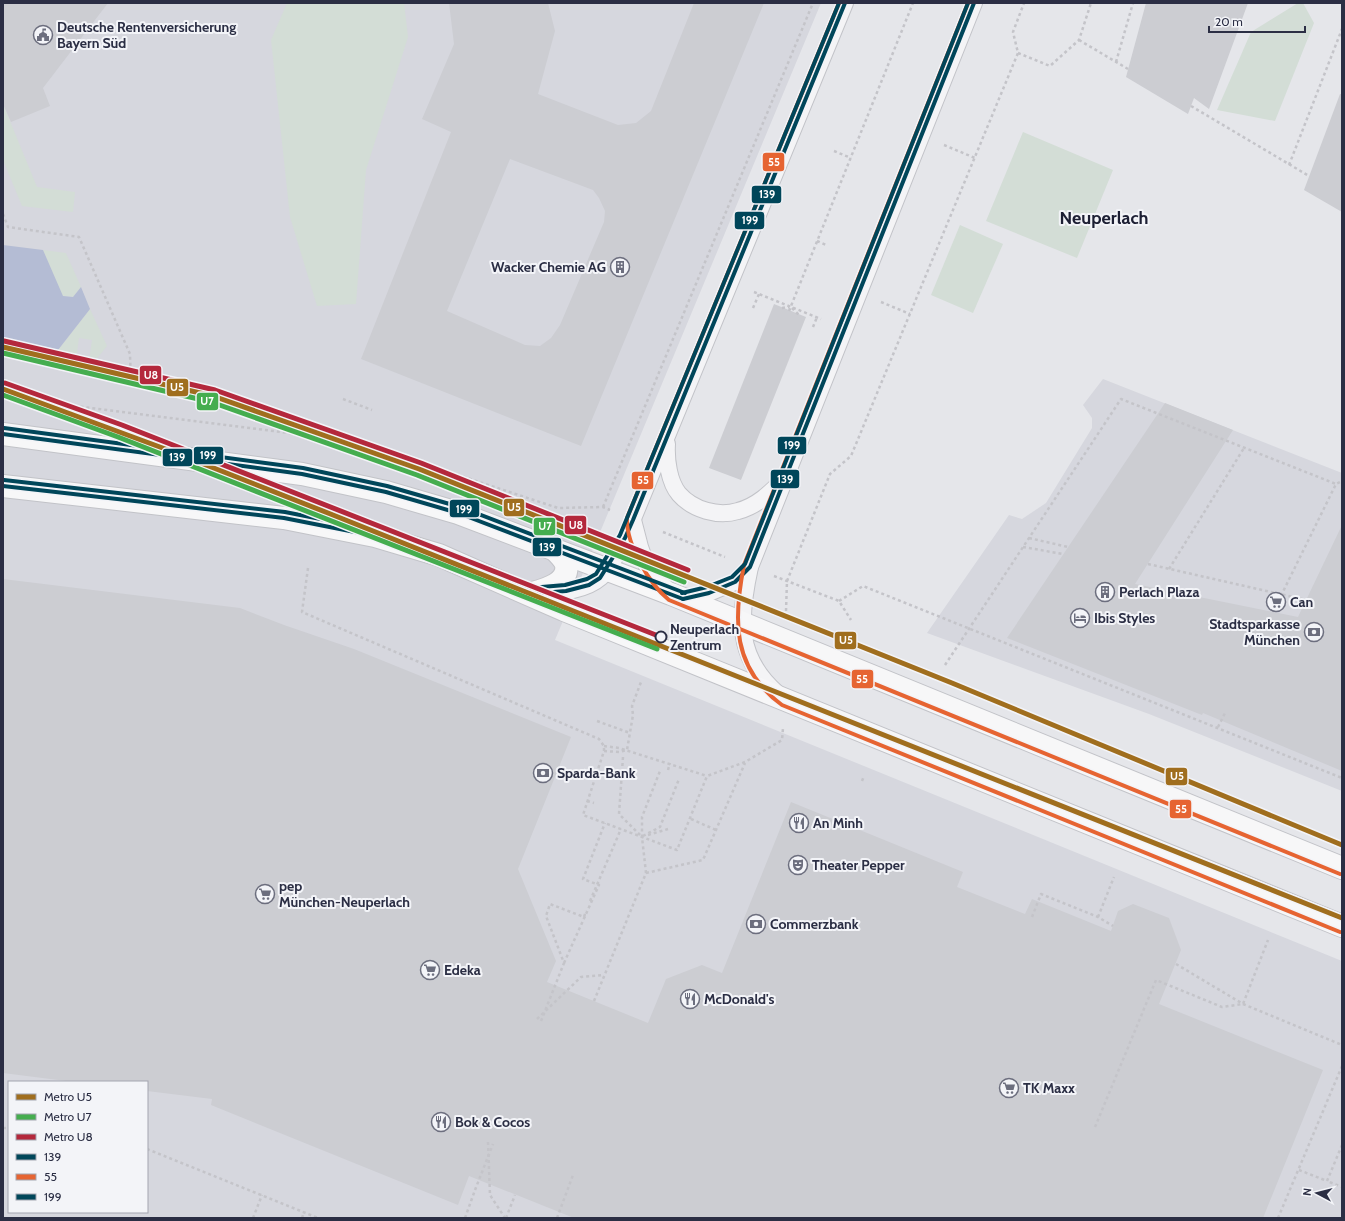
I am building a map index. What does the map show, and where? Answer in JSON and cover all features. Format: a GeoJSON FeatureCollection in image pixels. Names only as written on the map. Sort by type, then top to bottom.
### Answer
{"type":"FeatureCollection","features":[{"type":"Feature","properties":{"kind":"main road"},"geometry":{"type":"LineString","coordinates":[[3,434],[302,474],[386,492],[458,513],[554,548],[677,596],[742,624],[1342,868]]}},
{"type":"Feature","properties":{"kind":"main road"},"geometry":{"type":"LineString","coordinates":[[3,486],[284,518],[375,536],[440,555],[564,610],[1342,926]]}},
{"type":"Feature","properties":{"kind":"main road"},"geometry":{"type":"LineString","coordinates":[[530,594],[551,587],[564,576],[566,564],[554,548]]}},
{"type":"Feature","properties":{"kind":"lane"},"geometry":{"type":"LineString","coordinates":[[530,594],[566,591],[589,585],[600,578],[607,569],[633,520],[845,3]]}},
{"type":"Feature","properties":{"kind":"lane"},"geometry":{"type":"LineString","coordinates":[[784,699],[767,685],[756,670],[745,641],[742,624],[750,567],[974,3]]}},
{"type":"Feature","properties":{"kind":"lane"},"geometry":{"type":"LineString","coordinates":[[667,436],[666,454],[669,471],[679,493],[689,503],[719,515],[739,511],[763,499],[787,476]]}},
{"type":"Feature","properties":{"kind":"lane"},"geometry":{"type":"LineString","coordinates":[[633,520],[640,548],[646,564],[677,596],[709,593],[735,582],[750,567]]}},
{"type":"Feature","properties":{"kind":"path"},"geometry":{"type":"LineString","coordinates":[[603,507],[813,3]]}},
{"type":"Feature","properties":{"kind":"path"},"geometry":{"type":"LineString","coordinates":[[789,311],[913,3]]}},
{"type":"Feature","properties":{"kind":"path"},"geometry":{"type":"LineString","coordinates":[[787,581],[830,474],[851,456],[975,158],[1018,53],[1013,32],[1024,3]]}},
{"type":"Feature","properties":{"kind":"path"},"geometry":{"type":"LineString","coordinates":[[1018,53],[1050,66],[1079,40],[1091,3]]}},
{"type":"Feature","properties":{"kind":"path"},"geometry":{"type":"LineString","coordinates":[[1116,62],[1133,3]]}},
{"type":"Feature","properties":{"kind":"path"},"geometry":{"type":"LineString","coordinates":[[1289,165],[1342,29]]}},
{"type":"Feature","properties":{"kind":"path"},"geometry":{"type":"LineString","coordinates":[[1079,40],[1128,69]]}},
{"type":"Feature","properties":{"kind":"path"},"geometry":{"type":"LineString","coordinates":[[1191,106],[1308,176]]}},
{"type":"Feature","properties":{"kind":"path"},"geometry":{"type":"LineString","coordinates":[[958,150],[975,158]]}},
{"type":"Feature","properties":{"kind":"path"},"geometry":{"type":"LineString","coordinates":[[834,151],[851,158]]}},
{"type":"Feature","properties":{"kind":"path"},"geometry":{"type":"LineString","coordinates":[[3,214],[8,227],[79,237],[130,354],[131,384]]}},
{"type":"Feature","properties":{"kind":"path"},"geometry":{"type":"LineString","coordinates":[[817,241],[826,245]]}},
{"type":"Feature","properties":{"kind":"path"},"geometry":{"type":"LineString","coordinates":[[731,283],[845,328]]}},
{"type":"Feature","properties":{"kind":"path"},"geometry":{"type":"LineString","coordinates":[[860,293],[910,314]]}},
{"type":"Feature","properties":{"kind":"path"},"geometry":{"type":"LineString","coordinates":[[753,308],[759,294]]}},
{"type":"Feature","properties":{"kind":"path"},"geometry":{"type":"LineString","coordinates":[[782,308],[790,307],[800,316]]}},
{"type":"Feature","properties":{"kind":"path"},"geometry":{"type":"LineString","coordinates":[[813,327],[817,317]]}},
{"type":"Feature","properties":{"kind":"path"},"geometry":{"type":"LineString","coordinates":[[343,399],[372,410]]}},
{"type":"Feature","properties":{"kind":"path"},"geometry":{"type":"LineString","coordinates":[[945,665],[1121,399],[1336,484]]}},
{"type":"Feature","properties":{"kind":"path"},"geometry":{"type":"LineString","coordinates":[[1169,569],[1244,448]]}},
{"type":"Feature","properties":{"kind":"path"},"geometry":{"type":"LineString","coordinates":[[1273,612],[1336,484],[1342,481]]}},
{"type":"Feature","properties":{"kind":"path"},"geometry":{"type":"LineString","coordinates":[[633,520],[839,602],[850,620]]}},
{"type":"Feature","properties":{"kind":"path"},"geometry":{"type":"LineString","coordinates":[[1029,538],[1068,547]]}},
{"type":"Feature","properties":{"kind":"path"},"geometry":{"type":"LineString","coordinates":[[1023,546],[1063,554]]}},
{"type":"Feature","properties":{"kind":"path"},"geometry":{"type":"LineString","coordinates":[[1148,564],[1306,600]]}},
{"type":"Feature","properties":{"kind":"path"},"geometry":{"type":"LineString","coordinates":[[308,568],[302,612],[599,740],[604,746],[604,751],[583,815],[677,850],[708,776]]}},
{"type":"Feature","properties":{"kind":"path"},"geometry":{"type":"LineString","coordinates":[[839,602],[863,586],[1218,727],[1342,778]]}},
{"type":"Feature","properties":{"kind":"path"},"geometry":{"type":"LineString","coordinates":[[627,750],[633,715],[632,706],[642,682]]}},
{"type":"Feature","properties":{"kind":"path"},"geometry":{"type":"LineString","coordinates":[[1218,727],[1225,713]]}},
{"type":"Feature","properties":{"kind":"path"},"geometry":{"type":"LineString","coordinates":[[597,721],[630,733]]}},
{"type":"Feature","properties":{"kind":"path"},"geometry":{"type":"LineString","coordinates":[[604,746],[627,750],[708,776],[745,762],[782,740]]}},
{"type":"Feature","properties":{"kind":"path"},"geometry":{"type":"LineString","coordinates":[[604,751],[619,752],[627,750]]}},
{"type":"Feature","properties":{"kind":"path"},"geometry":{"type":"LineString","coordinates":[[623,757],[619,814],[642,837]]}},
{"type":"Feature","properties":{"kind":"path"},"geometry":{"type":"LineString","coordinates":[[646,873],[703,860],[745,762]]}},
{"type":"Feature","properties":{"kind":"path"},"geometry":{"type":"LineString","coordinates":[[668,770],[670,763]]}},
{"type":"Feature","properties":{"kind":"path"},"geometry":{"type":"LineString","coordinates":[[594,1001],[646,873],[642,837],[642,817],[660,771]]}},
{"type":"Feature","properties":{"kind":"path"},"geometry":{"type":"LineString","coordinates":[[862,781],[864,776]]}},
{"type":"Feature","properties":{"kind":"path"},"geometry":{"type":"LineString","coordinates":[[642,837],[660,827],[679,779]]}},
{"type":"Feature","properties":{"kind":"path"},"geometry":{"type":"LineString","coordinates":[[587,801],[594,803]]}},
{"type":"Feature","properties":{"kind":"path"},"geometry":{"type":"LineString","coordinates":[[690,819],[716,830]]}},
{"type":"Feature","properties":{"kind":"path"},"geometry":{"type":"LineString","coordinates":[[541,1021],[564,962],[570,952],[599,885],[583,878],[605,823]]}},
{"type":"Feature","properties":{"kind":"path"},"geometry":{"type":"LineString","coordinates":[[564,962],[546,916],[550,904],[584,916],[621,829]]}},
{"type":"Feature","properties":{"kind":"path"},"geometry":{"type":"LineString","coordinates":[[642,837],[668,829]]}},
{"type":"Feature","properties":{"kind":"path"},"geometry":{"type":"LineString","coordinates":[[590,860],[594,861]]}},
{"type":"Feature","properties":{"kind":"path"},"geometry":{"type":"LineString","coordinates":[[1098,917],[1114,877]]}},
{"type":"Feature","properties":{"kind":"path"},"geometry":{"type":"LineString","coordinates":[[1032,917],[1041,894],[1098,917],[1112,926]]}},
{"type":"Feature","properties":{"kind":"path"},"geometry":{"type":"LineString","coordinates":[[1243,1004],[1268,940]]}},
{"type":"Feature","properties":{"kind":"path"},"geometry":{"type":"LineString","coordinates":[[1176,964],[1243,1004],[1342,1045]]}},
{"type":"Feature","properties":{"kind":"path"},"geometry":{"type":"LineString","coordinates":[[536,1019],[580,977],[604,975]]}},
{"type":"Feature","properties":{"kind":"path"},"geometry":{"type":"LineString","coordinates":[[1095,1126],[1156,980],[1222,1007],[1243,1004]]}},
{"type":"Feature","properties":{"kind":"path"},"geometry":{"type":"LineString","coordinates":[[1278,1218],[1342,1066]]}},
{"type":"Feature","properties":{"kind":"path"},"geometry":{"type":"LineString","coordinates":[[488,1142],[490,1196],[506,1218]]}},
{"type":"Feature","properties":{"kind":"path"},"geometry":{"type":"LineString","coordinates":[[464,1218],[493,1144]]}},
{"type":"Feature","properties":{"kind":"path"},"geometry":{"type":"LineString","coordinates":[[1327,1181],[1342,1144]]}},
{"type":"Feature","properties":{"kind":"path"},"geometry":{"type":"LineString","coordinates":[[148,1149],[318,1218]]}},
{"type":"Feature","properties":{"kind":"path"},"geometry":{"type":"LineString","coordinates":[[1298,1170],[1342,1187]]}},
{"type":"Feature","properties":{"kind":"path"},"geometry":{"type":"LineString","coordinates":[[557,1218],[573,1175]]}},
{"type":"Feature","properties":{"kind":"path"},"geometry":{"type":"LineString","coordinates":[[253,1218],[262,1195]]}},
{"type":"Feature","properties":{"kind":"path"},"geometry":{"type":"LineString","coordinates":[[506,1218],[515,1195]]}},
{"type":"Feature","properties":{"kind":"path"},"geometry":{"type":"LineString","coordinates":[[302,1218],[304,1212]]}},
{"type":"Feature","properties":{"kind":"shaded area"},"geometry":{"type":"Polygon","coordinates":[[[3,3],[821,3],[555,640],[1342,961],[1342,1218],[3,1218],[3,3]]]}},
{"type":"Feature","properties":{"kind":"shaded area"},"geometry":{"type":"Polygon","coordinates":[[[287,3],[404,3],[408,37],[366,170],[356,304],[317,306],[290,217],[271,40],[287,3]]]}},
{"type":"Feature","properties":{"kind":"shaded area"},"geometry":{"type":"Polygon","coordinates":[[[1298,3],[1303,3],[1314,23],[1275,121],[1217,110],[1251,32],[1298,3]]]}},
{"type":"Feature","properties":{"kind":"shaded area"},"geometry":{"type":"Polygon","coordinates":[[[3,104],[37,187],[75,192],[73,212],[22,206],[3,160],[3,104]]]}},
{"type":"Feature","properties":{"kind":"shaded area"},"geometry":{"type":"Polygon","coordinates":[[[1023,132],[1113,170],[1077,258],[986,221],[1023,132]]]}},
{"type":"Feature","properties":{"kind":"shaded area"},"geometry":{"type":"Polygon","coordinates":[[[960,225],[1003,244],[973,313],[931,295],[960,225]]]}},
{"type":"Feature","properties":{"kind":"shaded area"},"geometry":{"type":"Polygon","coordinates":[[[43,250],[66,253],[81,287],[73,297],[62,296],[43,250]]]}},
{"type":"Feature","properties":{"kind":"shaded area"},"geometry":{"type":"Polygon","coordinates":[[[90,309],[107,346],[95,361],[89,361],[92,340],[79,338],[76,360],[36,355],[33,349],[58,350],[90,309]]]}},
{"type":"Feature","properties":{"kind":"shaded area","name":"Perlach Plaza"},"geometry":{"type":"Polygon","coordinates":[[[1103,379],[1342,473],[1342,791],[1149,714],[927,633],[1009,515],[1022,519],[1046,503],[1092,428],[1092,418],[1083,405],[1103,379]]]}},
{"type":"Feature","properties":{"kind":"water"},"geometry":{"type":"Polygon","coordinates":[[[3,245],[43,250],[63,296],[73,297],[81,287],[90,309],[58,350],[34,349],[36,355],[3,351],[3,245]]]}},
{"type":"Feature","properties":{"kind":"building","name":"Deutsche Rentenversicherung Bayern Süd"},"geometry":{"type":"Polygon","coordinates":[[[3,3],[108,3],[43,88],[50,106],[11,122],[3,104],[3,3]]]}},
{"type":"Feature","properties":{"kind":"building","name":"Wacker Chemie AG"},"geometry":{"type":"Polygon","coordinates":[[[449,3],[548,3],[555,31],[538,94],[618,125],[636,123],[651,111],[694,3],[764,3],[581,446],[361,359],[451,132],[422,119],[454,44],[449,3]],[[510,159],[447,311],[525,345],[540,346],[551,338],[560,325],[604,222],[605,211],[599,198],[593,190],[510,159]]]}},
{"type":"Feature","properties":{"kind":"building"},"geometry":{"type":"Polygon","coordinates":[[[1146,3],[1248,3],[1209,109],[1194,98],[1188,114],[1126,77],[1146,3]]]}},
{"type":"Feature","properties":{"kind":"building"},"geometry":{"type":"Polygon","coordinates":[[[1340,94],[1342,94],[1342,212],[1304,190],[1340,94]]]}},
{"type":"Feature","properties":{"kind":"building"},"geometry":{"type":"Polygon","coordinates":[[[774,304],[806,317],[741,480],[709,468],[774,304]]]}},
{"type":"Feature","properties":{"kind":"building","name":"Perlach Plaza"},"geometry":{"type":"Polygon","coordinates":[[[1165,403],[1233,430],[1135,584],[1298,617],[1342,525],[1342,771],[1203,713],[1202,715],[1007,638],[1165,403]]]}},
{"type":"Feature","properties":{"kind":"building","name":"pep München-Neuperlach"},"geometry":{"type":"Polygon","coordinates":[[[3,579],[240,608],[354,649],[571,737],[518,869],[556,961],[547,982],[648,1023],[666,979],[702,965],[722,973],[791,802],[963,872],[957,887],[1025,914],[1032,899],[1111,931],[1118,911],[1133,904],[1169,918],[1181,950],[1159,1004],[1323,1070],[1263,1218],[574,1218],[469,1176],[458,1205],[211,1105],[212,1099],[148,1091],[148,1081],[66,1081],[3,1073],[3,579]]]}},
{"type":"Feature","properties":{"kind":"metro line","name":"U8"},"geometry":{"type":"LineString","coordinates":[[4,341],[215,390],[421,463],[688,570]]}},
{"type":"Feature","properties":{"kind":"metro line","name":"U5"},"geometry":{"type":"LineString","coordinates":[[3,347],[213,396],[419,469],[952,683],[1342,845]]}},
{"type":"Feature","properties":{"kind":"metro line","name":"U7"},"geometry":{"type":"LineString","coordinates":[[3,353],[211,402],[417,475],[684,582]]}},
{"type":"Feature","properties":{"kind":"metro line","name":"U8"},"geometry":{"type":"LineString","coordinates":[[5,383],[122,425],[661,637]]}},
{"type":"Feature","properties":{"kind":"metro line","name":"U5"},"geometry":{"type":"LineString","coordinates":[[3,389],[168,450],[333,515],[1342,918]]}},
{"type":"Feature","properties":{"kind":"metro line","name":"U7"},"geometry":{"type":"LineString","coordinates":[[3,395],[118,437],[657,649]]}},
{"type":"Feature","properties":{"kind":"transit line","name":"55"},"geometry":{"type":"LineString","coordinates":[[839,3],[627,518],[630,540],[640,563],[661,593],[669,600],[1340,874]]}},
{"type":"Feature","properties":{"kind":"transit line","name":"199"},"geometry":{"type":"LineString","coordinates":[[4,480],[285,512],[376,530],[441,549],[530,588],[565,585],[587,579],[596,574],[620,535],[839,3]]}},
{"type":"Feature","properties":{"kind":"transit line","name":"139"},"geometry":{"type":"LineString","coordinates":[[3,486],[284,518],[375,536],[439,555],[529,594],[566,591],[589,585],[600,578],[625,538],[633,520],[845,3]]}},
{"type":"Feature","properties":{"kind":"transit line","name":"55"},"geometry":{"type":"LineString","coordinates":[[968,3],[744,565],[740,585],[738,624],[740,642],[745,659],[753,675],[766,691],[782,705],[1340,932]]}},
{"type":"Feature","properties":{"kind":"transit line","name":"199"},"geometry":{"type":"LineString","coordinates":[[682,593],[707,587],[732,577],[745,564],[968,3]]}},
{"type":"Feature","properties":{"kind":"transit line","name":"139"},"geometry":{"type":"LineString","coordinates":[[683,599],[709,593],[735,582],[750,567],[974,3]]}},
{"type":"Feature","properties":{"kind":"transit line","name":"199"},"geometry":{"type":"LineString","coordinates":[[4,428],[303,468],[387,486],[460,507],[685,593]]}},
{"type":"Feature","properties":{"kind":"transit line","name":"139"},"geometry":{"type":"LineString","coordinates":[[3,434],[302,474],[386,492],[458,513],[683,599]]}},
{"type":"Feature","properties":{"kind":"place","name":"Deutsche Rentenversicherung Bayern Süd"},"geometry":{"type":"Point","coordinates":[43,35]}},
{"type":"Feature","properties":{"kind":"place","name":"Wacker Chemie AG"},"geometry":{"type":"Point","coordinates":[620,267]}},
{"type":"Feature","properties":{"kind":"place","name":"Perlach Plaza"},"geometry":{"type":"Point","coordinates":[1105,592]}},
{"type":"Feature","properties":{"kind":"place","name":"Can"},"geometry":{"type":"Point","coordinates":[1276,602]}},
{"type":"Feature","properties":{"kind":"place","name":"Ibis Styles"},"geometry":{"type":"Point","coordinates":[1080,618]}},
{"type":"Feature","properties":{"kind":"place","name":"Stadtsparkasse München"},"geometry":{"type":"Point","coordinates":[1314,632]}},
{"type":"Feature","properties":{"kind":"place","name":"Neuperlach Zentrum"},"geometry":{"type":"Point","coordinates":[661,637]}},
{"type":"Feature","properties":{"kind":"place","name":"Sparda-Bank"},"geometry":{"type":"Point","coordinates":[543,773]}},
{"type":"Feature","properties":{"kind":"place","name":"An Minh"},"geometry":{"type":"Point","coordinates":[799,823]}},
{"type":"Feature","properties":{"kind":"place","name":"Theater Pepper"},"geometry":{"type":"Point","coordinates":[798,865]}},
{"type":"Feature","properties":{"kind":"place","name":"pep München-Neuperlach"},"geometry":{"type":"Point","coordinates":[265,894]}},
{"type":"Feature","properties":{"kind":"place","name":"Commerzbank"},"geometry":{"type":"Point","coordinates":[756,924]}},
{"type":"Feature","properties":{"kind":"place","name":"Edeka"},"geometry":{"type":"Point","coordinates":[430,970]}},
{"type":"Feature","properties":{"kind":"place","name":"McDonald's"},"geometry":{"type":"Point","coordinates":[690,999]}},
{"type":"Feature","properties":{"kind":"place","name":"TK Maxx"},"geometry":{"type":"Point","coordinates":[1009,1088]}},
{"type":"Feature","properties":{"kind":"place","name":"Bok & Cocos"},"geometry":{"type":"Point","coordinates":[441,1122]}},
{"type":"Feature","properties":{"kind":"district","name":"Neuperlach"},"geometry":{"type":"Point","coordinates":[1104,218]}}]}
